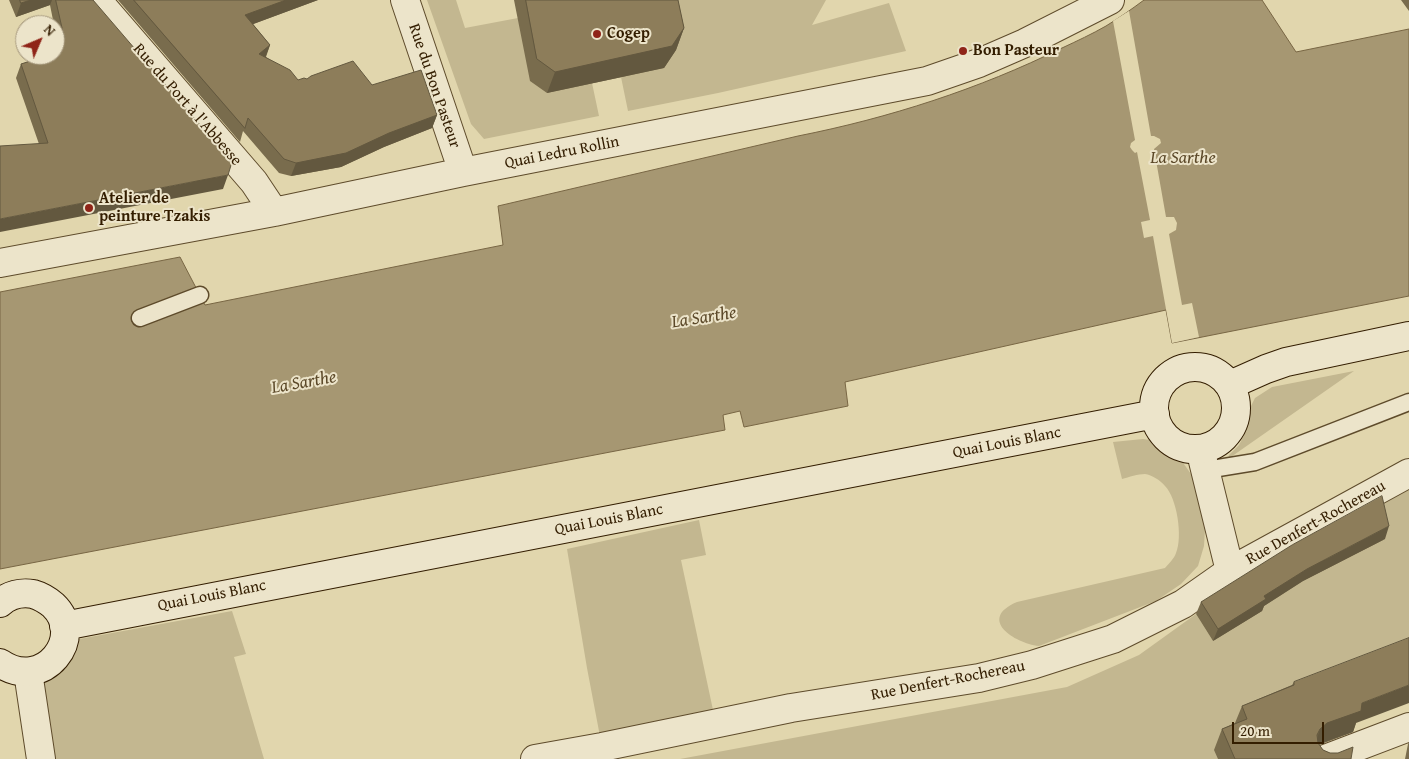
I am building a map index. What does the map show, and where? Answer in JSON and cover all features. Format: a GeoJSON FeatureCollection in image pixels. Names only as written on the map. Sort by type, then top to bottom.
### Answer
{"type":"FeatureCollection","features":[{"type":"Feature","properties":{"kind":"street","name":"Rue du Port à l'Abbesse"},"geometry":{"type":"LineString","coordinates":[[97,0],[254,182],[274,212]]}},
{"type":"Feature","properties":{"kind":"street","name":"Rue du Bon Pasteur"},"geometry":{"type":"LineString","coordinates":[[405,0],[463,172]]}},
{"type":"Feature","properties":{"kind":"street","name":"Quai Ledru Rollin"},"geometry":{"type":"LineString","coordinates":[[0,263],[274,212],[463,172],[927,81],[986,60],[1025,43],[1110,0]]}},
{"type":"Feature","properties":{"kind":"street"},"geometry":{"type":"LineString","coordinates":[[1230,385],[1286,362],[1409,336]]}},
{"type":"Feature","properties":{"kind":"street"},"geometry":{"type":"LineString","coordinates":[[1203,460],[1210,446],[1220,441],[1228,433],[1236,414],[1236,403],[1230,385],[1210,370],[1194,368],[1179,370],[1162,384],[1157,393],[1154,404],[1158,426],[1166,437],[1176,444],[1188,448],[1203,460],[1230,571]]}},
{"type":"Feature","properties":{"kind":"street","name":"Quai Louis Blanc"},"geometry":{"type":"LineString","coordinates":[[64,626],[1155,414]]}},
{"type":"Feature","properties":{"kind":"street","name":"Rue Denfert-Rochereau"},"geometry":{"type":"LineString","coordinates":[[535,759],[594,749],[791,708],[978,678],[1032,665],[1113,639],[1183,604],[1230,571],[1409,473]]}},
{"type":"Feature","properties":{"kind":"street"},"geometry":{"type":"LineString","coordinates":[[0,603],[10,596],[18,594],[36,595],[51,603],[57,610],[64,626],[62,648],[52,662],[44,668],[36,671],[18,672],[0,663]]}},
{"type":"Feature","properties":{"kind":"street"},"geometry":{"type":"LineString","coordinates":[[28,672],[41,759]]}},
{"type":"Feature","properties":{"kind":"street"},"geometry":{"type":"LineString","coordinates":[[1325,759],[1409,727]]}},
{"type":"Feature","properties":{"kind":"lane"},"geometry":{"type":"LineString","coordinates":[[140,318],[200,295]]}},
{"type":"Feature","properties":{"kind":"lane"},"geometry":{"type":"LineString","coordinates":[[1203,460],[1255,462],[1409,402]]}},
{"type":"Feature","properties":{"kind":"shaded area"},"geometry":{"type":"Polygon","coordinates":[[[427,0],[456,0],[465,28],[518,18],[547,93],[592,83],[599,116],[484,139],[471,124],[427,0]]]}},
{"type":"Feature","properties":{"kind":"shaded area"},"geometry":{"type":"Polygon","coordinates":[[[666,0],[826,0],[812,25],[889,3],[906,51],[628,111],[621,77],[664,68],[666,0]]]}},
{"type":"Feature","properties":{"kind":"shaded area"},"geometry":{"type":"Polygon","coordinates":[[[1354,371],[1228,459],[1244,435],[1251,406],[1255,398],[1272,387],[1354,371]]]}},
{"type":"Feature","properties":{"kind":"shaded area"},"geometry":{"type":"Polygon","coordinates":[[[1150,440],[1169,450],[1181,460],[1191,474],[1196,487],[1205,529],[1204,546],[1198,566],[1181,584],[1156,601],[1039,646],[1029,644],[1011,635],[1000,623],[1000,616],[1005,609],[1017,602],[1165,568],[1174,557],[1179,537],[1178,518],[1173,499],[1165,486],[1153,477],[1145,474],[1122,479],[1113,442],[1150,440]]]}},
{"type":"Feature","properties":{"kind":"shaded area"},"geometry":{"type":"Polygon","coordinates":[[[1409,488],[1409,659],[1218,759],[680,759],[1067,687],[1139,655],[1196,614],[1213,641],[1303,581],[1377,505],[1409,488]]]}},
{"type":"Feature","properties":{"kind":"shaded area"},"geometry":{"type":"Polygon","coordinates":[[[699,520],[706,555],[681,560],[716,724],[602,747],[567,549],[699,520]]]}},
{"type":"Feature","properties":{"kind":"shaded area"},"geometry":{"type":"Polygon","coordinates":[[[232,611],[246,654],[234,657],[264,759],[41,759],[36,671],[63,642],[232,611]]]}},
{"type":"Feature","properties":{"kind":"water","name":"La Sarthe"},"geometry":{"type":"Polygon","coordinates":[[[1144,0],[1262,0],[1296,52],[1409,29],[1409,296],[1172,343],[1166,310],[845,382],[848,406],[744,427],[740,411],[723,415],[725,430],[0,569],[0,292],[180,257],[205,305],[503,245],[498,206],[832,129],[933,101],[1031,63],[1106,26],[1144,0]]]}},
{"type":"Feature","properties":{"kind":"pier"},"geometry":{"type":"Polygon","coordinates":[[[1129,11],[1151,136],[1160,139],[1161,143],[1154,149],[1166,217],[1174,217],[1177,223],[1176,230],[1169,234],[1182,305],[1192,303],[1199,337],[1172,343],[1153,236],[1144,238],[1141,222],[1150,220],[1137,152],[1135,153],[1130,147],[1131,143],[1135,140],[1113,21],[1129,11]]]}},
{"type":"Feature","properties":{"kind":"building"},"geometry":{"type":"Polygon","coordinates":[[[20,0],[31,0],[21,3],[20,0]]]}},
{"type":"Feature","properties":{"kind":"building"},"geometry":{"type":"Polygon","coordinates":[[[56,0],[93,0],[232,162],[228,175],[0,219],[0,146],[48,143],[21,65],[65,65],[65,15],[59,15],[56,0]]]}},
{"type":"Feature","properties":{"kind":"building"},"geometry":{"type":"Polygon","coordinates":[[[134,0],[286,0],[245,15],[270,45],[259,54],[290,70],[298,80],[307,79],[353,61],[372,85],[421,70],[437,115],[389,133],[346,153],[296,163],[284,159],[248,118],[245,128],[134,0]]]}},
{"type":"Feature","properties":{"kind":"building","name":"Cogep"},"geometry":{"type":"Polygon","coordinates":[[[526,0],[678,0],[684,28],[672,46],[555,72],[537,59],[526,0]]]}},
{"type":"Feature","properties":{"kind":"building"},"geometry":{"type":"Polygon","coordinates":[[[1382,496],[1389,526],[1307,569],[1264,596],[1266,599],[1218,629],[1201,602],[1292,545],[1382,496]]]}},
{"type":"Feature","properties":{"kind":"building"},"geometry":{"type":"Polygon","coordinates":[[[1409,638],[1409,685],[1362,703],[1361,711],[1327,723],[1320,729],[1317,735],[1318,743],[1323,750],[1330,753],[1338,753],[1353,747],[1351,759],[1235,759],[1222,729],[1247,719],[1242,706],[1294,685],[1294,682],[1409,638]]]}},
{"type":"Feature","properties":{"kind":"place","name":"Cogep"},"geometry":{"type":"Point","coordinates":[597,34]}},
{"type":"Feature","properties":{"kind":"place","name":"Bon Pasteur"},"geometry":{"type":"Point","coordinates":[963,51]}},
{"type":"Feature","properties":{"kind":"place","name":"Atelier de peinture Tzakis"},"geometry":{"type":"Point","coordinates":[89,208]}}]}
